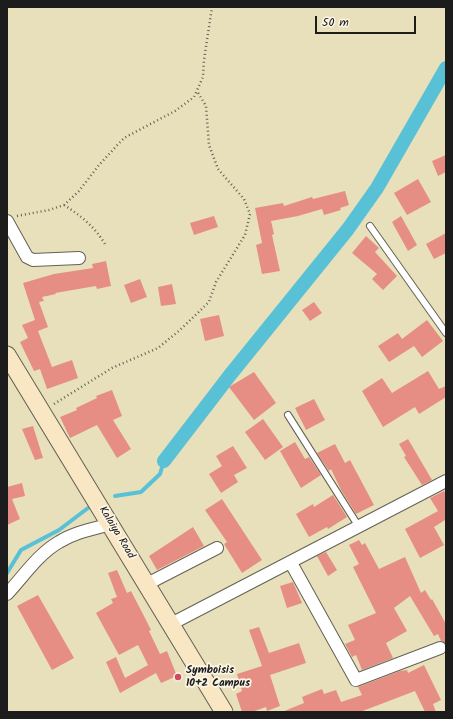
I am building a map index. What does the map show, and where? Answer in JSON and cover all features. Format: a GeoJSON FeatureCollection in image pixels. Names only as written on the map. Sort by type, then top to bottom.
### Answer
{"type":"FeatureCollection","features":[{"type":"Feature","properties":{"kind":"main road","name":"Kalaiya Road"},"geometry":{"type":"LineString","coordinates":[[7,355],[224,712]]}},
{"type":"Feature","properties":{"kind":"street"},"geometry":{"type":"LineString","coordinates":[[10,219],[27,257],[33,260],[79,258]]}},
{"type":"Feature","properties":{"kind":"street"},"geometry":{"type":"LineString","coordinates":[[171,624],[291,563],[446,481]]}},
{"type":"Feature","properties":{"kind":"street"},"geometry":{"type":"LineString","coordinates":[[7,594],[35,561],[58,542],[77,533],[111,524]]}},
{"type":"Feature","properties":{"kind":"street"},"geometry":{"type":"LineString","coordinates":[[147,584],[217,548]]}},
{"type":"Feature","properties":{"kind":"street"},"geometry":{"type":"LineString","coordinates":[[291,563],[356,680],[440,648]]}},
{"type":"Feature","properties":{"kind":"lane"},"geometry":{"type":"LineString","coordinates":[[370,226],[446,333]]}},
{"type":"Feature","properties":{"kind":"lane"},"geometry":{"type":"LineString","coordinates":[[288,415],[359,527]]}},
{"type":"Feature","properties":{"kind":"path"},"geometry":{"type":"LineString","coordinates":[[10,219],[64,205],[79,191],[99,165],[124,138],[175,111],[194,97],[203,76],[212,7]]}},
{"type":"Feature","properties":{"kind":"path"},"geometry":{"type":"LineString","coordinates":[[42,412],[112,368],[158,348],[180,330],[210,302],[216,282],[246,235],[250,214],[244,199],[218,169],[209,145],[206,106],[197,91]]}},
{"type":"Feature","properties":{"kind":"path"},"geometry":{"type":"LineString","coordinates":[[64,205],[78,214],[99,233],[105,244]]}},
{"type":"Feature","properties":{"kind":"building"},"geometry":{"type":"Polygon","coordinates":[[[446,155],[446,172],[438,176],[432,161],[446,155]]]}},
{"type":"Feature","properties":{"kind":"building"},"geometry":{"type":"Polygon","coordinates":[[[418,179],[431,202],[407,215],[394,193],[418,179]]]}},
{"type":"Feature","properties":{"kind":"building"},"geometry":{"type":"Polygon","coordinates":[[[345,191],[349,205],[340,208],[341,210],[324,215],[322,209],[298,216],[271,221],[274,234],[272,235],[280,271],[262,274],[256,245],[262,243],[255,208],[283,203],[284,206],[312,197],[313,199],[345,191]]]}},
{"type":"Feature","properties":{"kind":"building"},"geometry":{"type":"Polygon","coordinates":[[[214,216],[218,227],[194,235],[190,223],[214,216]]]}},
{"type":"Feature","properties":{"kind":"building"},"geometry":{"type":"Polygon","coordinates":[[[401,216],[417,245],[408,251],[392,222],[401,216]]]}},
{"type":"Feature","properties":{"kind":"building"},"geometry":{"type":"Polygon","coordinates":[[[446,233],[446,253],[434,259],[426,244],[446,233]]]}},
{"type":"Feature","properties":{"kind":"building"},"geometry":{"type":"Polygon","coordinates":[[[366,236],[379,248],[375,252],[397,276],[383,290],[372,279],[377,274],[352,253],[366,236]]]}},
{"type":"Feature","properties":{"kind":"building"},"geometry":{"type":"Polygon","coordinates":[[[106,261],[111,286],[97,289],[96,286],[55,293],[56,294],[42,297],[44,301],[39,302],[48,327],[38,331],[52,367],[72,360],[78,378],[47,389],[40,369],[34,371],[20,342],[28,338],[22,325],[35,320],[23,283],[54,274],[93,268],[92,264],[106,261]]]}},
{"type":"Feature","properties":{"kind":"building"},"geometry":{"type":"Polygon","coordinates":[[[140,279],[147,297],[131,303],[124,285],[140,279]]]}},
{"type":"Feature","properties":{"kind":"building"},"geometry":{"type":"Polygon","coordinates":[[[172,284],[176,304],[161,306],[158,287],[172,284]]]}},
{"type":"Feature","properties":{"kind":"building"},"geometry":{"type":"Polygon","coordinates":[[[314,302],[322,313],[310,321],[302,310],[314,302]]]}},
{"type":"Feature","properties":{"kind":"building"},"geometry":{"type":"Polygon","coordinates":[[[219,315],[224,336],[205,341],[200,319],[219,315]]]}},
{"type":"Feature","properties":{"kind":"building"},"geometry":{"type":"Polygon","coordinates":[[[427,320],[443,341],[422,357],[414,346],[389,362],[378,346],[398,333],[402,339],[427,320]]]}},
{"type":"Feature","properties":{"kind":"building"},"geometry":{"type":"Polygon","coordinates":[[[428,371],[439,389],[446,386],[446,397],[419,414],[415,407],[383,427],[362,391],[382,378],[392,393],[428,371]]]}},
{"type":"Feature","properties":{"kind":"building"},"geometry":{"type":"Polygon","coordinates":[[[254,372],[276,403],[254,420],[229,387],[254,372]]]}},
{"type":"Feature","properties":{"kind":"building"},"geometry":{"type":"Polygon","coordinates":[[[112,390],[122,416],[113,420],[131,449],[117,458],[97,425],[70,438],[60,417],[77,410],[76,408],[97,398],[96,396],[112,390]]]}},
{"type":"Feature","properties":{"kind":"building"},"geometry":{"type":"Polygon","coordinates":[[[314,399],[325,420],[306,430],[295,408],[314,399]]]}},
{"type":"Feature","properties":{"kind":"building"},"geometry":{"type":"Polygon","coordinates":[[[263,419],[283,447],[265,460],[245,432],[263,419]]]}},
{"type":"Feature","properties":{"kind":"building"},"geometry":{"type":"Polygon","coordinates":[[[33,426],[43,458],[35,460],[22,429],[33,426]]]}},
{"type":"Feature","properties":{"kind":"building"},"geometry":{"type":"Polygon","coordinates":[[[408,439],[432,480],[422,485],[404,457],[406,456],[399,444],[408,439]]]}},
{"type":"Feature","properties":{"kind":"building"},"geometry":{"type":"Polygon","coordinates":[[[295,442],[305,459],[309,457],[321,475],[301,488],[280,451],[295,442]]]}},
{"type":"Feature","properties":{"kind":"building"},"geometry":{"type":"Polygon","coordinates":[[[335,444],[345,463],[350,460],[374,505],[356,514],[341,490],[331,469],[329,471],[317,453],[335,444]]]}},
{"type":"Feature","properties":{"kind":"building"},"geometry":{"type":"Polygon","coordinates":[[[233,446],[247,468],[234,475],[238,482],[221,493],[209,474],[222,466],[216,456],[233,446]]]}},
{"type":"Feature","properties":{"kind":"building"},"geometry":{"type":"Polygon","coordinates":[[[22,483],[25,496],[12,499],[20,519],[7,525],[7,487],[22,483]]]}},
{"type":"Feature","properties":{"kind":"building"},"geometry":{"type":"Polygon","coordinates":[[[444,491],[446,494],[446,522],[445,520],[434,527],[444,545],[420,558],[405,529],[438,511],[430,498],[444,491]]]}},
{"type":"Feature","properties":{"kind":"building"},"geometry":{"type":"Polygon","coordinates":[[[333,495],[347,517],[328,529],[327,527],[309,537],[296,514],[313,504],[314,507],[333,495]]]}},
{"type":"Feature","properties":{"kind":"building"},"geometry":{"type":"Polygon","coordinates":[[[222,499],[262,560],[242,573],[224,544],[227,542],[205,510],[222,499]]]}},
{"type":"Feature","properties":{"kind":"building"},"geometry":{"type":"Polygon","coordinates":[[[193,527],[204,546],[157,570],[149,556],[193,527]]]}},
{"type":"Feature","properties":{"kind":"building"},"geometry":{"type":"Polygon","coordinates":[[[359,540],[362,545],[365,543],[379,569],[405,557],[421,593],[425,590],[431,600],[432,599],[446,624],[446,644],[441,641],[438,634],[434,636],[410,596],[394,608],[407,631],[386,643],[393,658],[362,670],[356,655],[352,657],[345,644],[355,640],[348,625],[376,613],[353,567],[359,564],[349,545],[359,540]]]}},
{"type":"Feature","properties":{"kind":"building"},"geometry":{"type":"Polygon","coordinates":[[[326,552],[337,570],[328,576],[317,556],[326,552]]]}},
{"type":"Feature","properties":{"kind":"building"},"geometry":{"type":"Polygon","coordinates":[[[117,570],[127,593],[131,591],[145,618],[151,630],[149,631],[160,654],[167,651],[177,676],[161,683],[156,673],[120,693],[106,662],[116,657],[125,678],[148,665],[138,645],[119,655],[96,613],[113,603],[111,599],[117,597],[108,573],[117,570]]]}},
{"type":"Feature","properties":{"kind":"building"},"geometry":{"type":"Polygon","coordinates":[[[293,582],[302,603],[287,608],[280,586],[293,582]]]}},
{"type":"Feature","properties":{"kind":"building"},"geometry":{"type":"Polygon","coordinates":[[[38,595],[74,658],[52,670],[17,606],[38,595]]]}},
{"type":"Feature","properties":{"kind":"building"},"geometry":{"type":"Polygon","coordinates":[[[259,627],[269,653],[299,643],[306,663],[270,675],[280,706],[267,711],[266,707],[252,712],[242,712],[236,694],[242,691],[237,674],[262,666],[249,630],[259,627]]]}},
{"type":"Feature","properties":{"kind":"building"},"geometry":{"type":"Polygon","coordinates":[[[424,665],[441,700],[433,704],[436,712],[425,712],[415,691],[360,712],[282,712],[304,703],[302,697],[322,689],[324,694],[336,690],[341,702],[362,695],[358,687],[400,671],[407,670],[408,673],[424,665]]]}},
{"type":"Feature","properties":{"kind":"waterway"},"geometry":{"type":"LineString","coordinates":[[164,461],[230,375],[348,229],[377,188],[446,68]]}},
{"type":"Feature","properties":{"kind":"waterway"},"geometry":{"type":"LineString","coordinates":[[115,496],[141,492],[160,474],[164,461]]}},
{"type":"Feature","properties":{"kind":"waterway"},"geometry":{"type":"LineString","coordinates":[[7,573],[21,550],[59,530],[88,508]]}},
{"type":"Feature","properties":{"kind":"place","name":"Symboisis 10+2 Campus"},"geometry":{"type":"Point","coordinates":[178,677]}}]}
